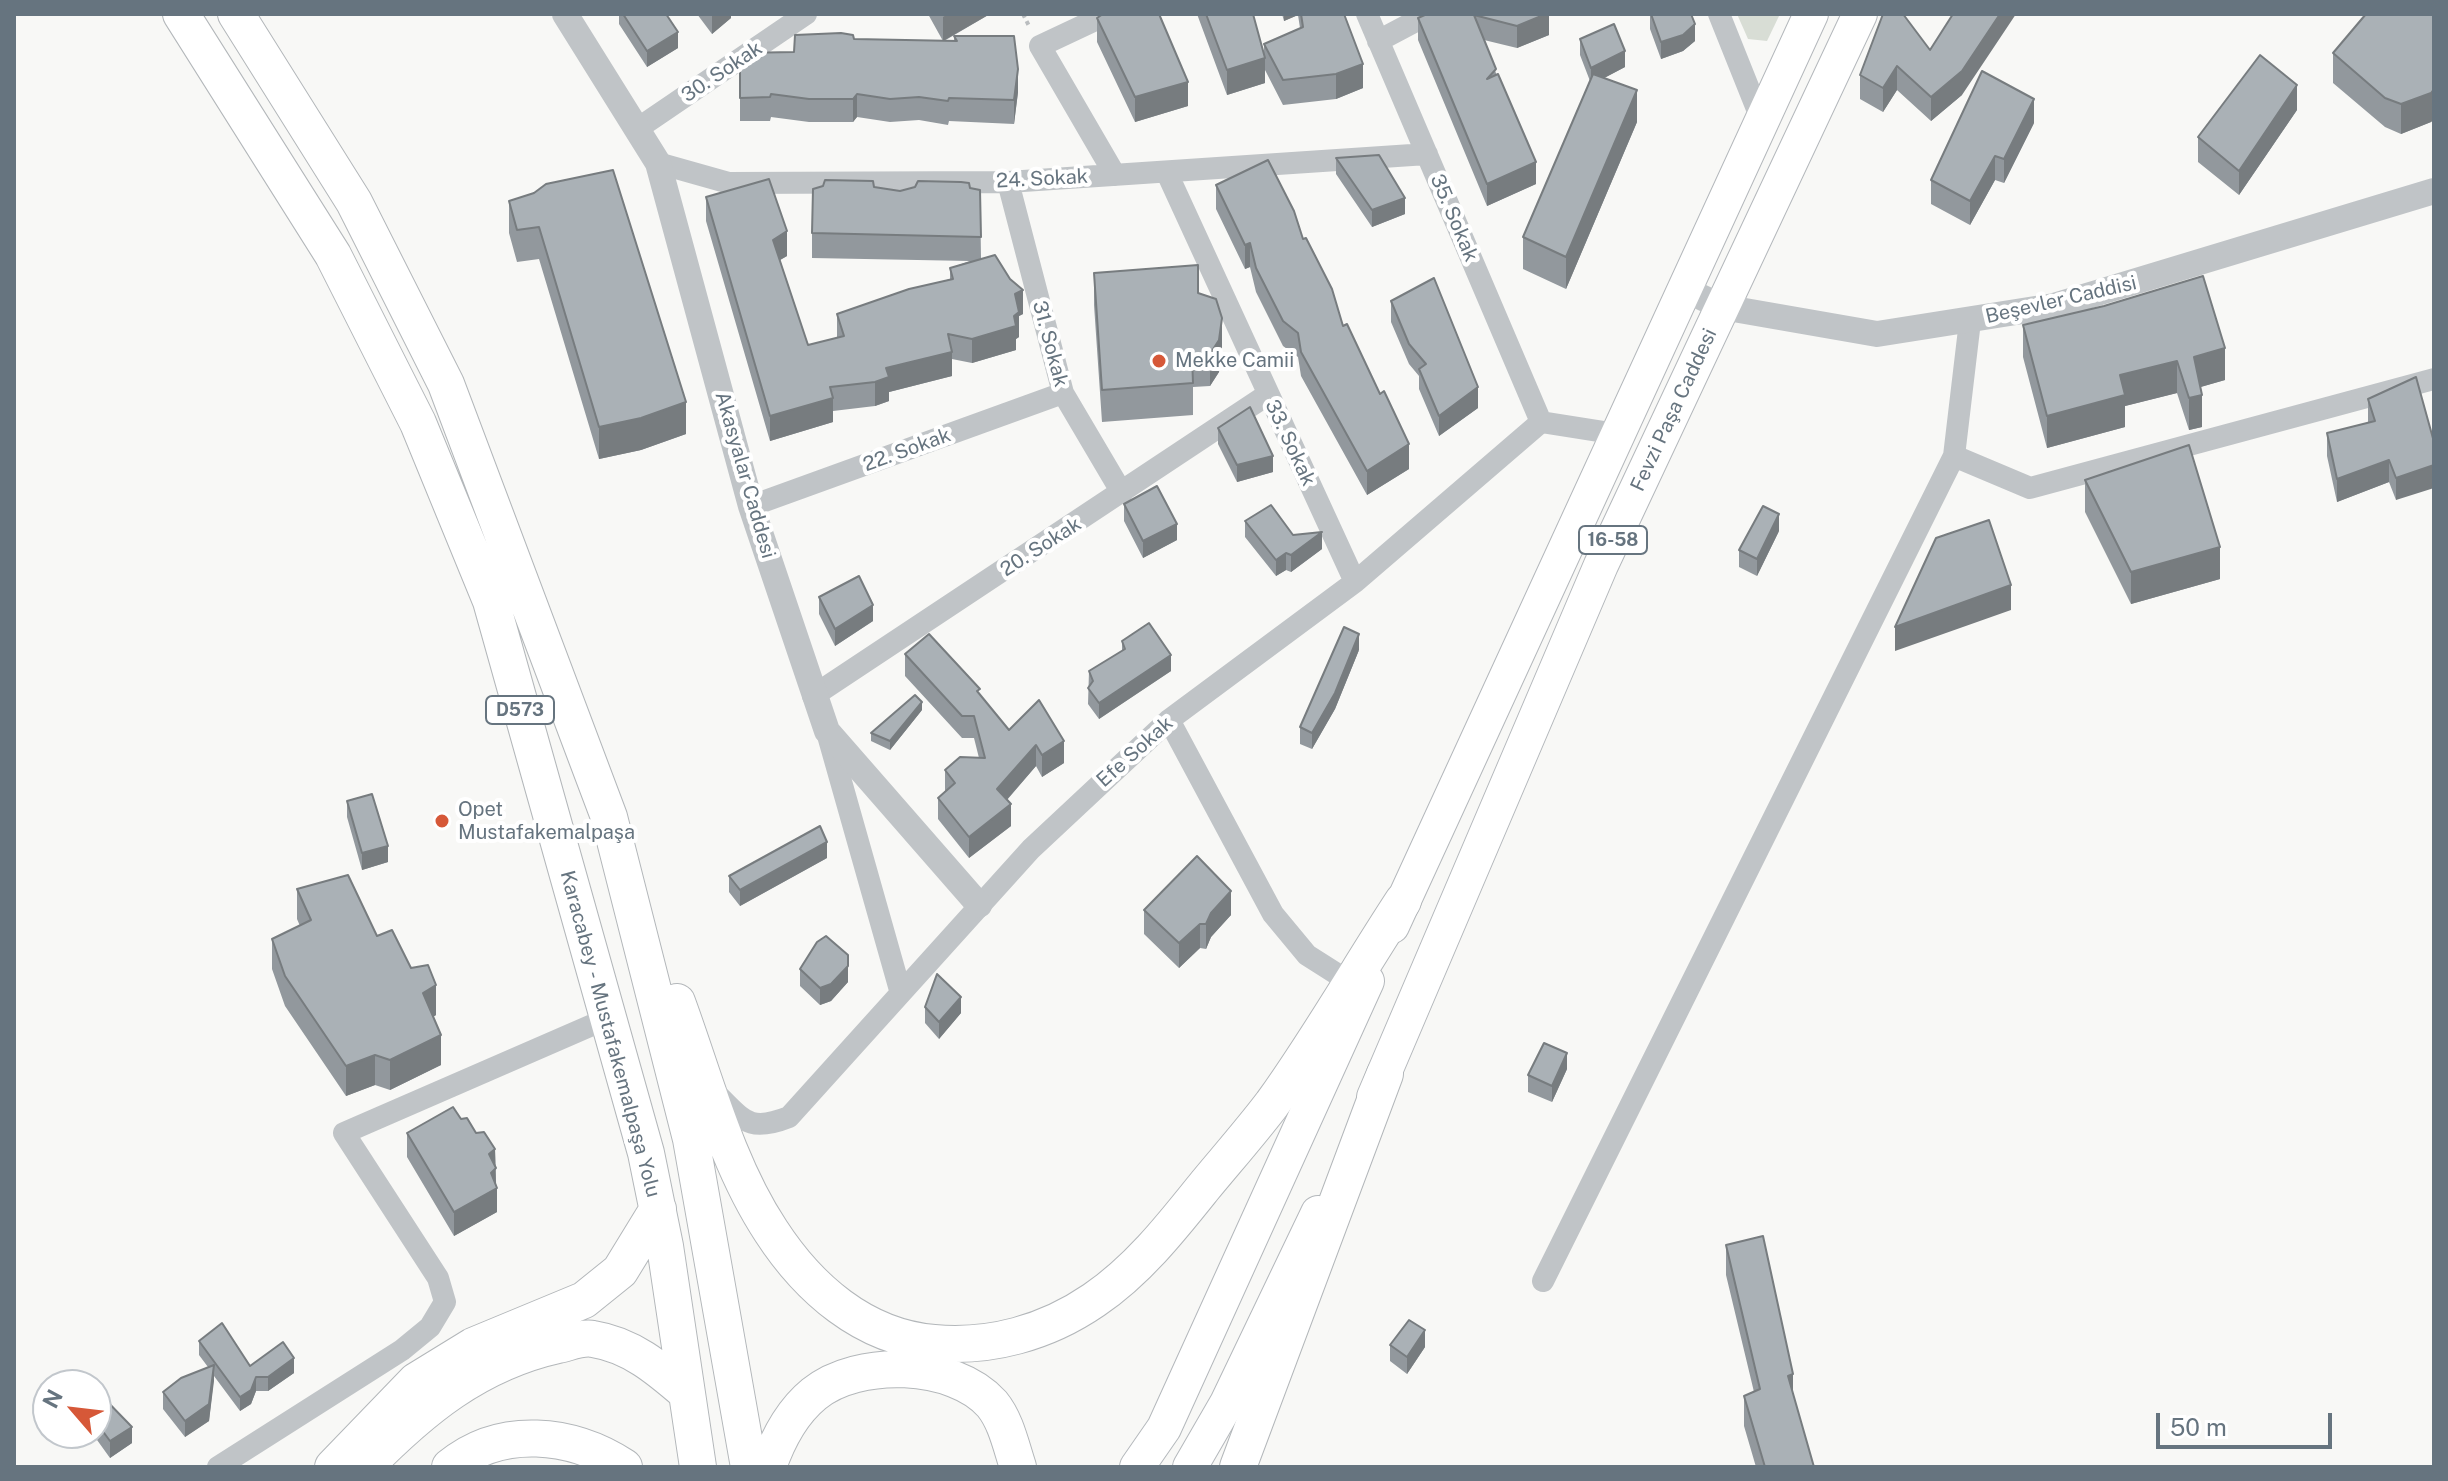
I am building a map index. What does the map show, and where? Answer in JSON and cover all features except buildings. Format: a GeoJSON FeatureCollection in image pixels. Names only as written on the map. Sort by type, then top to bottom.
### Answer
{"type":"FeatureCollection","features":[{"type":"Feature","properties":{"kind":"highway","name":"Karacabey - Mustafakemalpaşa Yolu"},"geometry":{"type":"LineString","coordinates":[[181,14],[333,255],[418,423],[491,601],[646,1153],[658,1209],[698,1467]]}},
{"type":"Feature","properties":{"kind":"highway","name":"D573"},"geometry":{"type":"LineString","coordinates":[[236,14],[354,202],[446,384],[609,817],[691,1139],[749,1467]]}},
{"type":"Feature","properties":{"kind":"highway"},"geometry":{"type":"LineString","coordinates":[[609,817],[742,1178],[771,1231],[806,1276],[838,1308],[885,1332],[922,1342],[967,1346],[1007,1340],[1044,1326],[1094,1300],[1160,1242],[1272,1103],[1356,986],[1403,901]]}},
{"type":"Feature","properties":{"kind":"highway"},"geometry":{"type":"LineString","coordinates":[[1238,1467],[1385,1074]]}},
{"type":"Feature","properties":{"kind":"highway"},"geometry":{"type":"LineString","coordinates":[[333,1467],[416,1381],[473,1346],[584,1300],[620,1271],[658,1209]]}},
{"type":"Feature","properties":{"kind":"highway"},"geometry":{"type":"LineString","coordinates":[[365,1467],[415,1416],[467,1381],[534,1351],[590,1338],[624,1347],[654,1364],[687,1393]]}},
{"type":"Feature","properties":{"kind":"highway"},"geometry":{"type":"LineString","coordinates":[[768,1467],[790,1420],[815,1393],[854,1376],[930,1370],[958,1378],[992,1404],[1007,1431],[1018,1467]]}},
{"type":"Feature","properties":{"kind":"highway"},"geometry":{"type":"LineString","coordinates":[[450,1467],[466,1454],[511,1438],[561,1439],[610,1457],[624,1467]]}},
{"type":"Feature","properties":{"kind":"main road","name":"Fevzi Paşa Caddesi"},"geometry":{"type":"LineString","coordinates":[[1403,901],[1682,288],[1811,14]]}},
{"type":"Feature","properties":{"kind":"main road","name":"Fevzi Paşa Caddesi"},"geometry":{"type":"LineString","coordinates":[[1190,1467],[1227,1403],[1385,1074],[1601,565],[1860,14]]}},
{"type":"Feature","properties":{"kind":"main road"},"geometry":{"type":"LineString","coordinates":[[1137,1467],[1164,1428],[1356,986]]}},
{"type":"Feature","properties":{"kind":"street","name":"Akasyalar Caddesi"},"geometry":{"type":"LineString","coordinates":[[565,14],[658,163],[751,506],[827,731],[979,905]]}},
{"type":"Feature","properties":{"kind":"street","name":"30. Sokak"},"geometry":{"type":"LineString","coordinates":[[637,129],[806,14]]}},
{"type":"Feature","properties":{"kind":"street"},"geometry":{"type":"LineString","coordinates":[[1108,14],[1040,46],[1115,175]]}},
{"type":"Feature","properties":{"kind":"street","name":"35. Sokak"},"geometry":{"type":"LineString","coordinates":[[1367,14],[1541,422]]}},
{"type":"Feature","properties":{"kind":"street"},"geometry":{"type":"LineString","coordinates":[[1378,41],[1429,14]]}},
{"type":"Feature","properties":{"kind":"street"},"geometry":{"type":"LineString","coordinates":[[1719,14],[1761,119]]}},
{"type":"Feature","properties":{"kind":"street","name":"24. Sokak"},"geometry":{"type":"LineString","coordinates":[[658,163],[729,183],[1008,182],[1427,154]]}},
{"type":"Feature","properties":{"kind":"street","name":"33. Sokak"},"geometry":{"type":"LineString","coordinates":[[1167,173],[1355,582]]}},
{"type":"Feature","properties":{"kind":"street","name":"31. Sokak"},"geometry":{"type":"LineString","coordinates":[[1008,182],[1063,393],[1122,493]]}},
{"type":"Feature","properties":{"kind":"street","name":"Beşevler Caddisi"},"geometry":{"type":"LineString","coordinates":[[1682,288],[1722,307],[1877,334],[2054,306],[2150,279],[2336,218],[2434,191]]}},
{"type":"Feature","properties":{"kind":"street"},"geometry":{"type":"LineString","coordinates":[[1543,1281],[1954,456],[1970,321]]}},
{"type":"Feature","properties":{"kind":"street"},"geometry":{"type":"LineString","coordinates":[[1954,456],[2030,488],[2434,379]]}},
{"type":"Feature","properties":{"kind":"street","name":"22. Sokak"},"geometry":{"type":"LineString","coordinates":[[751,506],[1063,393]]}},
{"type":"Feature","properties":{"kind":"street","name":"20. Sokak"},"geometry":{"type":"LineString","coordinates":[[813,696],[1267,395]]}},
{"type":"Feature","properties":{"kind":"street"},"geometry":{"type":"LineString","coordinates":[[1541,422],[1617,434]]}},
{"type":"Feature","properties":{"kind":"street","name":"Efe Sokak"},"geometry":{"type":"LineString","coordinates":[[708,1086],[747,1123],[765,1126],[789,1117],[900,990],[1031,849],[1169,720],[1355,582],[1541,422]]}},
{"type":"Feature","properties":{"kind":"street"},"geometry":{"type":"LineString","coordinates":[[1169,720],[1273,914],[1307,955],[1356,986]]}},
{"type":"Feature","properties":{"kind":"street"},"geometry":{"type":"LineString","coordinates":[[827,731],[900,990]]}},
{"type":"Feature","properties":{"kind":"street"},"geometry":{"type":"LineString","coordinates":[[218,1467],[402,1350],[430,1327],[445,1302],[438,1278],[344,1133],[606,1019]]}},
{"type":"Feature","properties":{"kind":"shaded area"},"geometry":{"type":"Polygon","coordinates":[[[1737,14],[1780,14],[1767,41],[1748,39],[1737,14]]]}},
{"type":"Feature","properties":{"kind":"place","name":"Mekke Camii"},"geometry":{"type":"Point","coordinates":[1159,361]}},
{"type":"Feature","properties":{"kind":"place","name":"Opet Mustafakemalpaşa"},"geometry":{"type":"Point","coordinates":[442,821]}}]}
